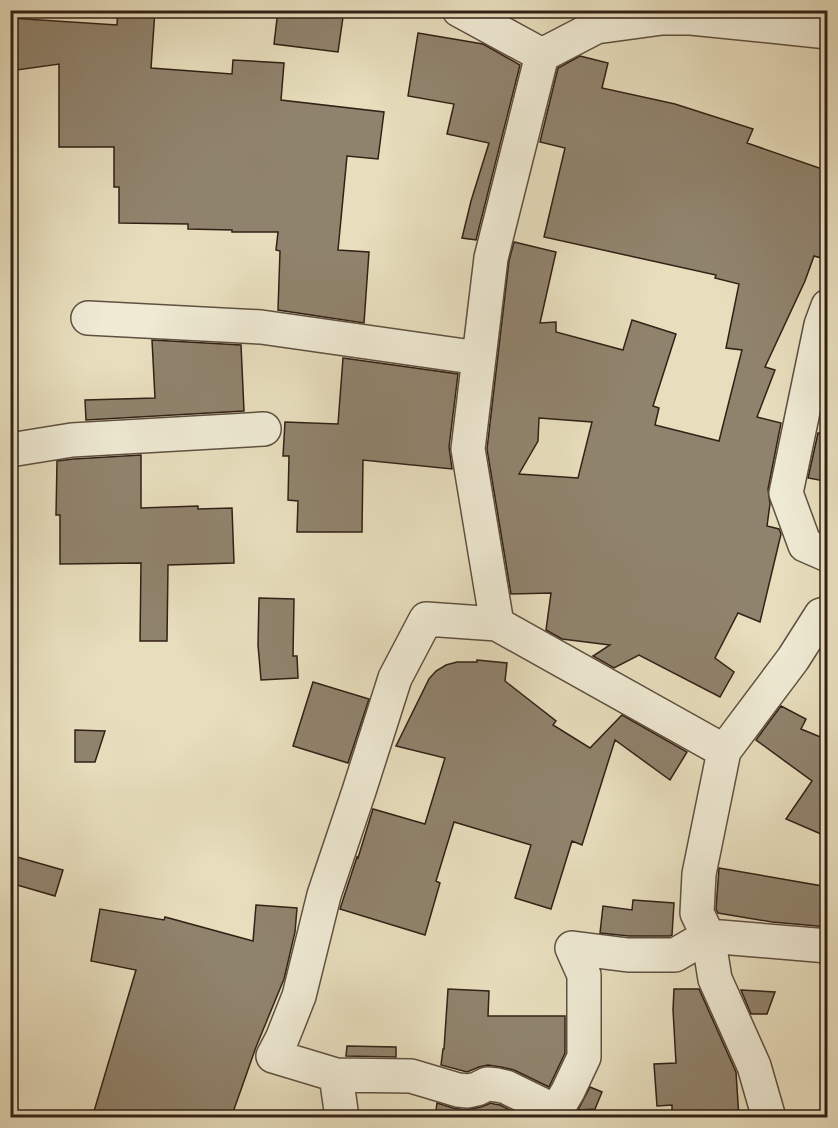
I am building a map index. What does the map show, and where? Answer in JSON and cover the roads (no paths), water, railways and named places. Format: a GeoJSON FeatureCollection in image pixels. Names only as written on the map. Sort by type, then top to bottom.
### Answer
{"type":"FeatureCollection","features":[{"type":"Feature","properties":{"kind":"street"},"geometry":{"type":"LineString","coordinates":[[459,10],[542,55]]}},
{"type":"Feature","properties":{"kind":"street"},"geometry":{"type":"LineString","coordinates":[[497,624],[468,449],[491,258],[542,55],[596,27],[662,18],[691,18],[828,32]]}},
{"type":"Feature","properties":{"kind":"street"},"geometry":{"type":"LineString","coordinates":[[828,306],[821,325],[786,494],[805,545],[828,555]]}},
{"type":"Feature","properties":{"kind":"street"},"geometry":{"type":"LineString","coordinates":[[88,318],[261,327],[479,358]]}},
{"type":"Feature","properties":{"kind":"street"},"geometry":{"type":"LineString","coordinates":[[10,450],[72,440],[264,429]]}},
{"type":"Feature","properties":{"kind":"street"},"geometry":{"type":"LineString","coordinates":[[769,1118],[754,1066],[715,979],[708,936],[697,913],[699,874],[724,751],[793,659],[821,615],[828,614]]}},
{"type":"Feature","properties":{"kind":"street"},"geometry":{"type":"LineString","coordinates":[[724,751],[497,624],[426,619],[395,678],[324,895],[299,996],[273,1056],[336,1075],[411,1076],[468,1091],[487,1084],[497,1085],[506,1087],[549,1108],[558,1108],[584,1057],[584,975],[572,948],[628,955],[675,955],[708,936],[828,945]]}},
{"type":"Feature","properties":{"kind":"street"},"geometry":{"type":"LineString","coordinates":[[336,1075],[342,1118]]}}]}
